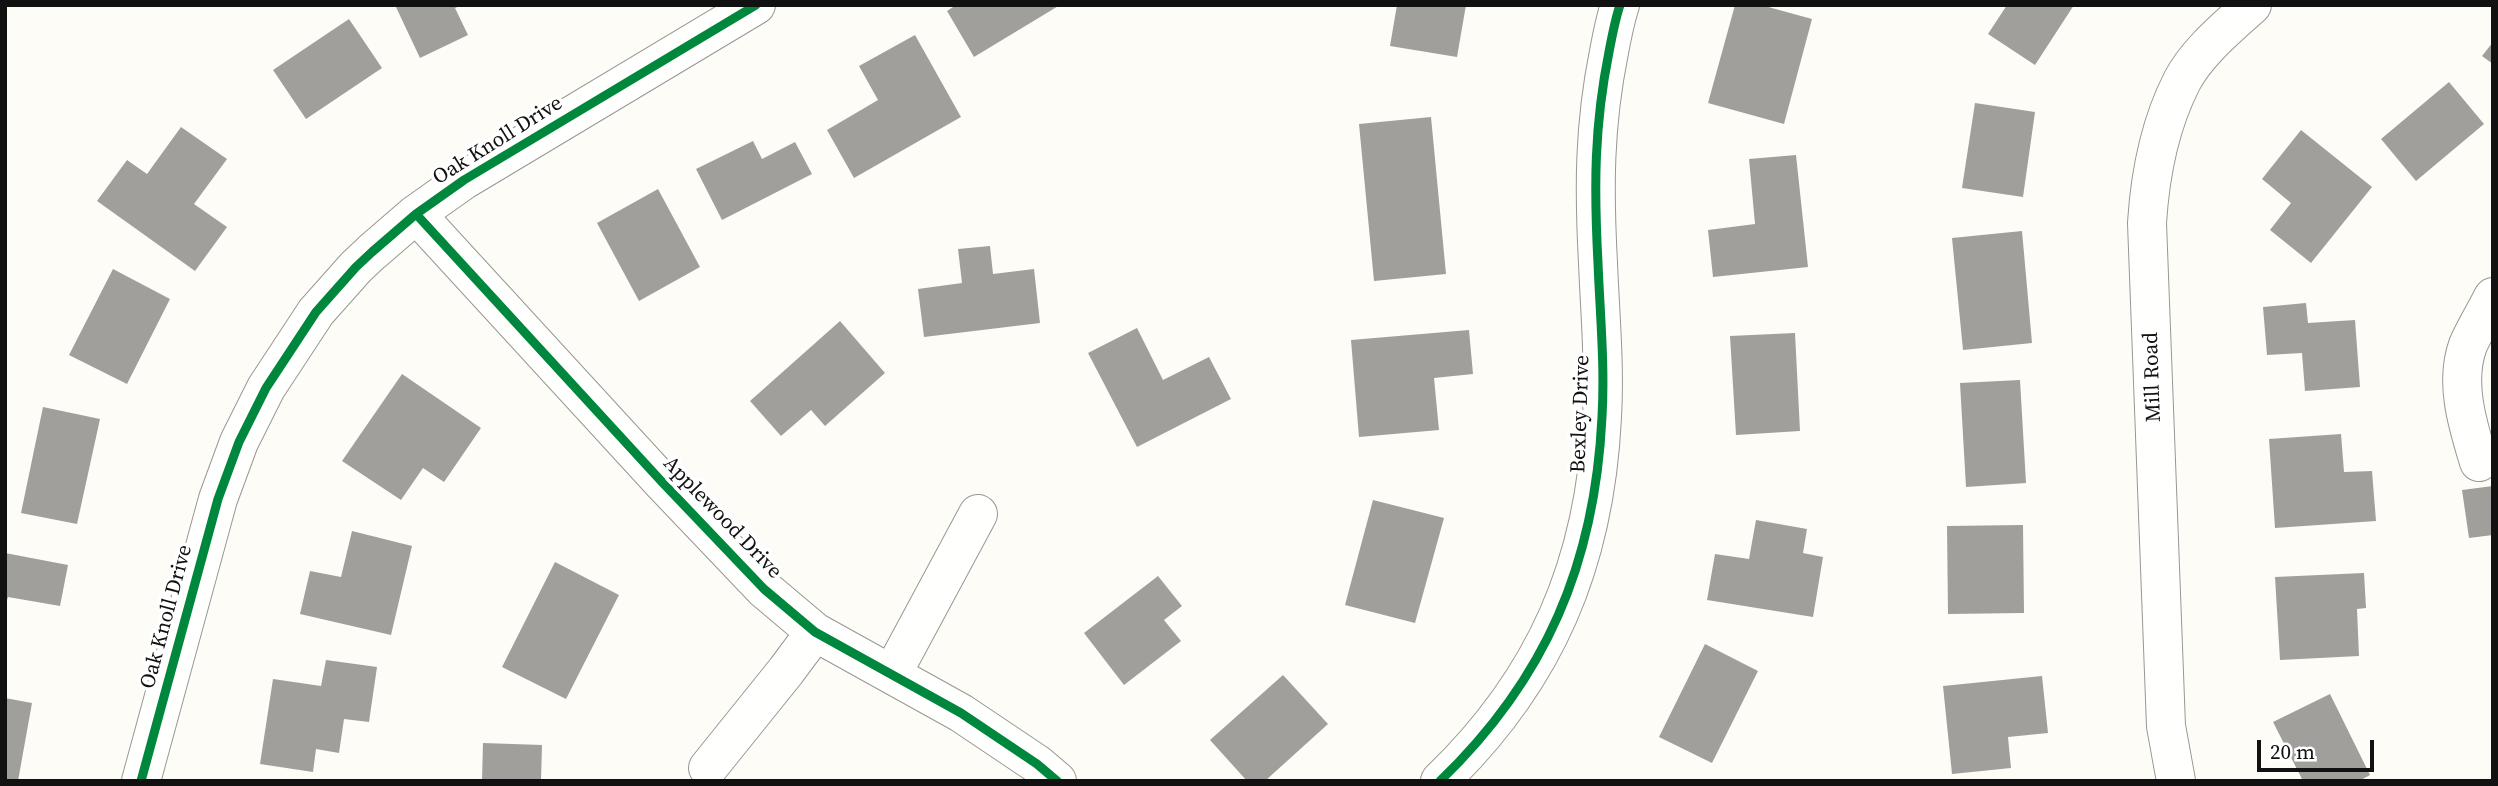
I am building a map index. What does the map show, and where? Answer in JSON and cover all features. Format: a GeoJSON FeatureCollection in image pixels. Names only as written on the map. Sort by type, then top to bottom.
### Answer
{"type":"FeatureCollection","features":[{"type":"Feature","properties":{"kind":"street","name":"Oak Knoll Drive"},"geometry":{"type":"LineString","coordinates":[[141,781],[218,499],[239,442],[266,388],[316,312],[356,267],[416,214],[464,180],[756,5]]}},
{"type":"Feature","properties":{"kind":"street","name":"Bexley Drive"},"geometry":{"type":"LineString","coordinates":[[1440,781],[1467,755],[1507,707],[1540,654],[1567,598],[1586,538],[1598,477],[1602,415],[1595,158],[1600,97],[1620,5]]}},
{"type":"Feature","properties":{"kind":"street","name":"Mill Road"},"geometry":{"type":"LineString","coordinates":[[2176,781],[2166,726],[2147,223],[2149,193],[2161,135],[2182,79],[2215,38],[2252,5]]}},
{"type":"Feature","properties":{"kind":"street","name":"Applewood Drive"},"geometry":{"type":"LineString","coordinates":[[416,214],[764,589],[815,632],[961,713],[1037,764],[1057,781]]}},
{"type":"Feature","properties":{"kind":"street"},"geometry":{"type":"LineString","coordinates":[[2479,462],[2465,412],[2463,377],[2468,347],[2493,297]]}},
{"type":"Feature","properties":{"kind":"street"},"geometry":{"type":"LineString","coordinates":[[892,674],[978,514]]}},
{"type":"Feature","properties":{"kind":"street"},"geometry":{"type":"LineString","coordinates":[[708,768],[815,632]]}},
{"type":"Feature","properties":{"kind":"building"},"geometry":{"type":"Polygon","coordinates":[[[395,5],[462,5],[455,8],[468,35],[420,58],[395,5]]]}},
{"type":"Feature","properties":{"kind":"building"},"geometry":{"type":"Polygon","coordinates":[[[956,5],[1060,5],[974,57],[947,11],[956,5]]]}},
{"type":"Feature","properties":{"kind":"building"},"geometry":{"type":"Polygon","coordinates":[[[1397,5],[1466,5],[1457,57],[1390,46],[1397,5]]]}},
{"type":"Feature","properties":{"kind":"building"},"geometry":{"type":"Polygon","coordinates":[[[1735,5],[1761,5],[1812,19],[1784,124],[1708,103],[1735,5]]]}},
{"type":"Feature","properties":{"kind":"building"},"geometry":{"type":"Polygon","coordinates":[[[2007,5],[2074,5],[2035,65],[1988,34],[2007,5]]]}},
{"type":"Feature","properties":{"kind":"building"},"geometry":{"type":"Polygon","coordinates":[[[349,19],[382,68],[306,119],[273,70],[349,19]]]}},
{"type":"Feature","properties":{"kind":"building"},"geometry":{"type":"Polygon","coordinates":[[[915,35],[961,117],[854,178],[827,130],[878,100],[859,66],[915,35]]]}},
{"type":"Feature","properties":{"kind":"building"},"geometry":{"type":"Polygon","coordinates":[[[2493,42],[2493,64],[2482,56],[2493,42]]]}},
{"type":"Feature","properties":{"kind":"building"},"geometry":{"type":"Polygon","coordinates":[[[2449,82],[2484,124],[2416,181],[2381,139],[2449,82]]]}},
{"type":"Feature","properties":{"kind":"building"},"geometry":{"type":"Polygon","coordinates":[[[1975,103],[2035,112],[2023,197],[1962,188],[1975,103]]]}},
{"type":"Feature","properties":{"kind":"building"},"geometry":{"type":"Polygon","coordinates":[[[1431,117],[1446,274],[1374,281],[1359,124],[1431,117]]]}},
{"type":"Feature","properties":{"kind":"building"},"geometry":{"type":"Polygon","coordinates":[[[181,127],[227,159],[194,204],[227,227],[195,271],[97,201],[127,160],[147,174],[181,127]]]}},
{"type":"Feature","properties":{"kind":"building"},"geometry":{"type":"Polygon","coordinates":[[[2301,130],[2372,187],[2311,263],[2270,230],[2291,203],[2262,179],[2301,130]]]}},
{"type":"Feature","properties":{"kind":"building"},"geometry":{"type":"Polygon","coordinates":[[[753,141],[762,159],[795,142],[812,174],[722,220],[696,169],[753,141]]]}},
{"type":"Feature","properties":{"kind":"building"},"geometry":{"type":"Polygon","coordinates":[[[1796,155],[1808,267],[1713,277],[1708,230],[1755,224],[1749,159],[1796,155]]]}},
{"type":"Feature","properties":{"kind":"building"},"geometry":{"type":"Polygon","coordinates":[[[658,189],[700,267],[639,301],[597,223],[658,189]]]}},
{"type":"Feature","properties":{"kind":"building"},"geometry":{"type":"Polygon","coordinates":[[[2022,231],[2032,343],[1963,350],[1952,238],[2022,231]]]}},
{"type":"Feature","properties":{"kind":"building"},"geometry":{"type":"Polygon","coordinates":[[[990,246],[993,274],[1034,269],[1040,323],[924,337],[918,289],[962,283],[958,249],[990,246]]]}},
{"type":"Feature","properties":{"kind":"building"},"geometry":{"type":"Polygon","coordinates":[[[113,269],[170,299],[127,384],[69,355],[113,269]]]}},
{"type":"Feature","properties":{"kind":"building"},"geometry":{"type":"Polygon","coordinates":[[[2306,303],[2308,323],[2355,320],[2360,387],[2305,391],[2302,353],[2267,355],[2263,307],[2306,303]]]}},
{"type":"Feature","properties":{"kind":"building"},"geometry":{"type":"Polygon","coordinates":[[[840,321],[885,373],[825,426],[811,410],[781,436],[750,401],[840,321]]]}},
{"type":"Feature","properties":{"kind":"building"},"geometry":{"type":"Polygon","coordinates":[[[1137,328],[1163,380],[1209,357],[1231,399],[1137,447],[1088,353],[1137,328]]]}},
{"type":"Feature","properties":{"kind":"building"},"geometry":{"type":"Polygon","coordinates":[[[1469,330],[1473,374],[1434,378],[1439,430],[1359,437],[1351,340],[1469,330]]]}},
{"type":"Feature","properties":{"kind":"building"},"geometry":{"type":"Polygon","coordinates":[[[1795,333],[1800,431],[1736,435],[1730,336],[1795,333]]]}},
{"type":"Feature","properties":{"kind":"building"},"geometry":{"type":"Polygon","coordinates":[[[402,374],[481,428],[444,482],[423,468],[401,500],[342,461],[402,374]]]}},
{"type":"Feature","properties":{"kind":"building"},"geometry":{"type":"Polygon","coordinates":[[[2020,380],[2026,483],[1966,487],[1960,383],[2020,380]]]}},
{"type":"Feature","properties":{"kind":"building"},"geometry":{"type":"Polygon","coordinates":[[[43,407],[100,419],[77,524],[21,513],[43,407]]]}},
{"type":"Feature","properties":{"kind":"building"},"geometry":{"type":"Polygon","coordinates":[[[2341,434],[2344,472],[2372,471],[2376,521],[2275,528],[2269,439],[2341,434]]]}},
{"type":"Feature","properties":{"kind":"building"},"geometry":{"type":"Polygon","coordinates":[[[2493,486],[2493,535],[2469,538],[2462,490],[2493,486]]]}},
{"type":"Feature","properties":{"kind":"building"},"geometry":{"type":"Polygon","coordinates":[[[1373,500],[1444,518],[1415,623],[1345,605],[1373,500]]]}},
{"type":"Feature","properties":{"kind":"building"},"geometry":{"type":"Polygon","coordinates":[[[1756,520],[1807,529],[1803,553],[1823,557],[1813,617],[1707,600],[1715,554],[1749,559],[1756,520]]]}},
{"type":"Feature","properties":{"kind":"building"},"geometry":{"type":"Polygon","coordinates":[[[2023,525],[2024,613],[1948,614],[1947,526],[2023,525]]]}},
{"type":"Feature","properties":{"kind":"building"},"geometry":{"type":"Polygon","coordinates":[[[352,531],[412,546],[391,635],[300,614],[310,571],[341,577],[352,531]]]}},
{"type":"Feature","properties":{"kind":"building"},"geometry":{"type":"Polygon","coordinates":[[[5,553],[68,565],[60,606],[8,597],[5,606],[5,553]]]}},
{"type":"Feature","properties":{"kind":"building"},"geometry":{"type":"Polygon","coordinates":[[[555,562],[619,595],[566,699],[502,667],[555,562]]]}},
{"type":"Feature","properties":{"kind":"building"},"geometry":{"type":"Polygon","coordinates":[[[2364,573],[2366,608],[2357,609],[2359,656],[2280,660],[2275,577],[2364,573]]]}},
{"type":"Feature","properties":{"kind":"building"},"geometry":{"type":"Polygon","coordinates":[[[1158,576],[1182,606],[1164,620],[1181,641],[1124,685],[1084,633],[1158,576]]]}},
{"type":"Feature","properties":{"kind":"building"},"geometry":{"type":"Polygon","coordinates":[[[1705,644],[1758,671],[1712,763],[1659,737],[1705,644]]]}},
{"type":"Feature","properties":{"kind":"building"},"geometry":{"type":"Polygon","coordinates":[[[326,660],[377,667],[369,722],[344,719],[339,753],[316,749],[313,772],[260,764],[273,679],[321,686],[326,660]]]}},
{"type":"Feature","properties":{"kind":"building"},"geometry":{"type":"Polygon","coordinates":[[[1283,675],[1328,724],[1265,781],[1247,781],[1210,740],[1283,675]]]}},
{"type":"Feature","properties":{"kind":"building"},"geometry":{"type":"Polygon","coordinates":[[[2042,676],[2048,733],[2008,737],[2011,768],[1952,774],[1943,686],[2042,676]]]}},
{"type":"Feature","properties":{"kind":"building"},"geometry":{"type":"Polygon","coordinates":[[[2330,694],[2370,775],[2359,781],[2303,781],[2273,722],[2330,694]]]}},
{"type":"Feature","properties":{"kind":"building"},"geometry":{"type":"Polygon","coordinates":[[[5,698],[32,703],[18,781],[5,781],[5,698]]]}},
{"type":"Feature","properties":{"kind":"building"},"geometry":{"type":"Polygon","coordinates":[[[483,743],[542,745],[541,781],[482,781],[483,743]]]}},
{"type":"Feature","properties":{"kind":"cycle path"},"geometry":{"type":"LineString","coordinates":[[141,781],[218,499],[239,442],[266,388],[316,312],[372,252],[416,214],[464,180],[756,5]]}},
{"type":"Feature","properties":{"kind":"cycle path"},"geometry":{"type":"LineString","coordinates":[[1440,781],[1477,742],[1509,702],[1536,660],[1558,616],[1576,569],[1589,521],[1597,470],[1603,398],[1596,157],[1604,79],[1620,5]]}},
{"type":"Feature","properties":{"kind":"cycle path"},"geometry":{"type":"LineString","coordinates":[[416,214],[764,589],[815,632],[961,713],[1037,764],[1057,781]]}}]}
